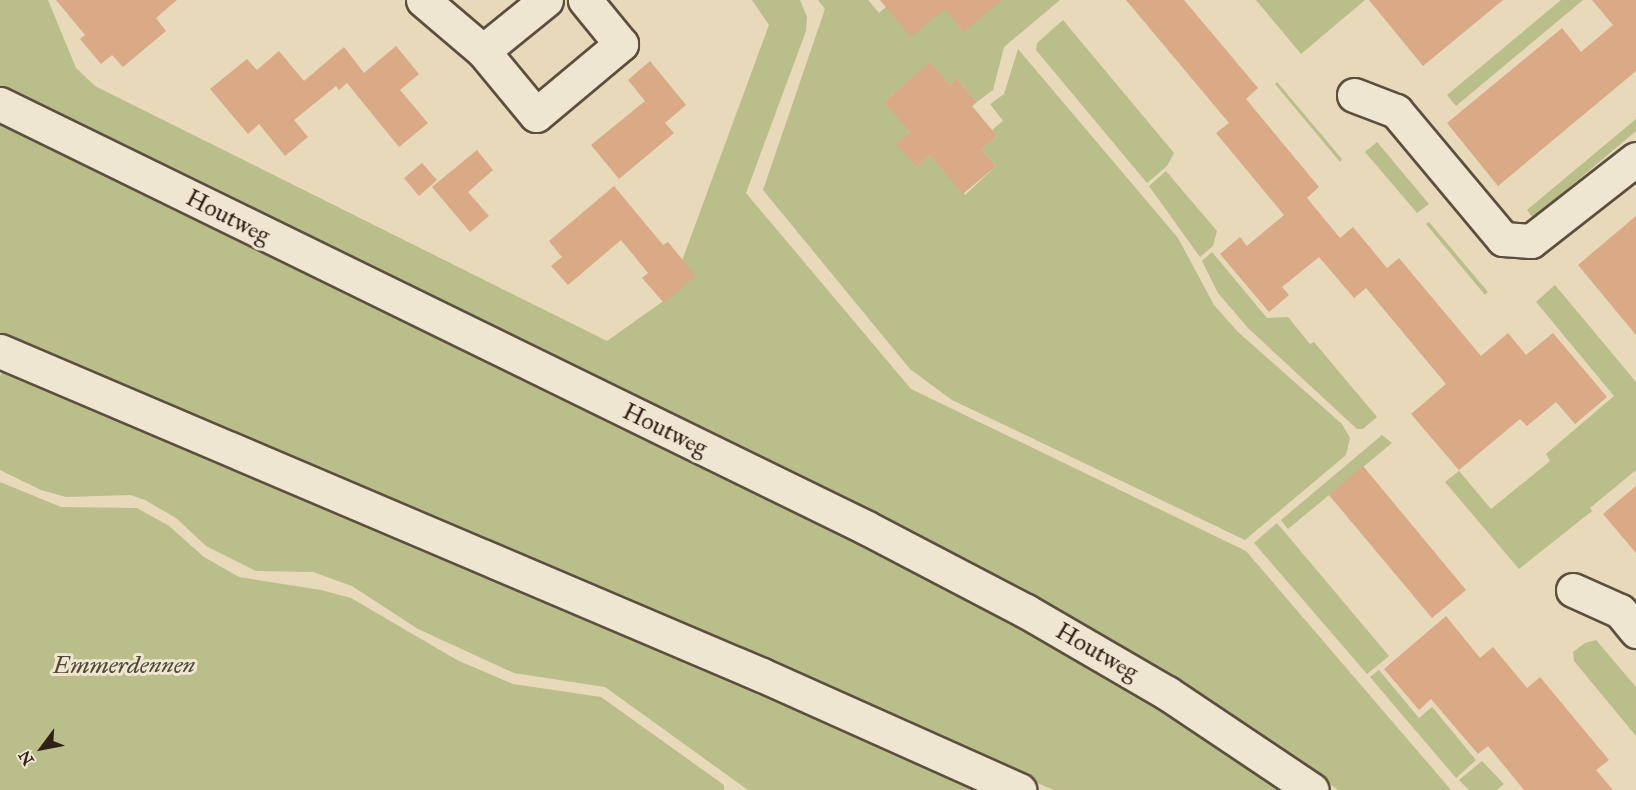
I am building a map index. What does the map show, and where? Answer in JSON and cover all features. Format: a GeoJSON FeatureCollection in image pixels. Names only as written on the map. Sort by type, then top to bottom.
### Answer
{"type":"FeatureCollection","features":[{"type":"Feature","properties":{"kind":"street"},"geometry":{"type":"LineString","coordinates":[[423,0],[483,51],[536,115],[621,44],[585,0]]}},
{"type":"Feature","properties":{"kind":"street"},"geometry":{"type":"LineString","coordinates":[[483,51],[546,0]]}},
{"type":"Feature","properties":{"kind":"street"},"geometry":{"type":"LineString","coordinates":[[1354,95],[1396,111],[1503,239],[1531,241],[1636,159]]}},
{"type":"Feature","properties":{"kind":"street","name":"Houtweg"},"geometry":{"type":"LineString","coordinates":[[0,104],[867,528],[1026,610],[1167,693],[1312,790]]}},
{"type":"Feature","properties":{"kind":"street"},"geometry":{"type":"LineString","coordinates":[[0,351],[762,675],[1019,790]]}},
{"type":"Feature","properties":{"kind":"street"},"geometry":{"type":"LineString","coordinates":[[1573,590],[1620,611],[1636,631]]}},
{"type":"Feature","properties":{"kind":"green space"},"geometry":{"type":"Polygon","coordinates":[[[0,0],[48,0],[76,68],[95,86],[607,341],[676,292],[683,258],[769,25],[752,0],[800,0],[807,17],[806,31],[746,193],[911,389],[1246,551],[1451,790],[1338,790],[1319,776],[0,95],[0,0]]]}},
{"type":"Feature","properties":{"kind":"green space"},"geometry":{"type":"Polygon","coordinates":[[[818,0],[868,0],[879,13],[886,7],[933,0],[1060,0],[1004,47],[993,90],[977,102],[957,79],[950,85],[930,63],[885,101],[910,132],[897,144],[917,167],[930,155],[965,195],[996,166],[982,149],[997,136],[992,130],[1003,121],[990,104],[1004,94],[1018,49],[1178,238],[1214,305],[1238,332],[1342,424],[1350,438],[1346,455],[1245,540],[952,400],[910,369],[763,190],[825,9],[818,0]]]}},
{"type":"Feature","properties":{"kind":"green space"},"geometry":{"type":"Polygon","coordinates":[[[1256,0],[1365,0],[1301,54],[1256,0]]]}},
{"type":"Feature","properties":{"kind":"green space"},"geometry":{"type":"Polygon","coordinates":[[[1561,0],[1583,0],[1456,106],[1447,95],[1561,0]]]}},
{"type":"Feature","properties":{"kind":"green space"},"geometry":{"type":"Polygon","coordinates":[[[1063,20],[1174,153],[1167,166],[1147,183],[1036,50],[1037,43],[1063,20]]]}},
{"type":"Feature","properties":{"kind":"green space"},"geometry":{"type":"Polygon","coordinates":[[[1277,82],[1342,159],[1340,162],[1275,84],[1277,82]]]}},
{"type":"Feature","properties":{"kind":"green space"},"geometry":{"type":"Polygon","coordinates":[[[0,113],[147,189],[205,224],[843,533],[1092,663],[1290,790],[1054,790],[0,336],[0,113]]]}},
{"type":"Feature","properties":{"kind":"green space"},"geometry":{"type":"Polygon","coordinates":[[[1636,119],[1636,131],[1533,218],[1527,210],[1636,119]]]}},
{"type":"Feature","properties":{"kind":"green space"},"geometry":{"type":"Polygon","coordinates":[[[1377,142],[1429,204],[1417,213],[1365,152],[1377,142]]]}},
{"type":"Feature","properties":{"kind":"green space"},"geometry":{"type":"Polygon","coordinates":[[[1166,171],[1217,231],[1213,246],[1200,257],[1149,186],[1166,171]]]}},
{"type":"Feature","properties":{"kind":"green space"},"geometry":{"type":"Polygon","coordinates":[[[1429,222],[1488,292],[1485,295],[1426,224],[1429,222]]]}},
{"type":"Feature","properties":{"kind":"green space"},"geometry":{"type":"Polygon","coordinates":[[[1212,252],[1267,318],[1288,317],[1310,344],[1314,342],[1377,417],[1363,429],[1357,429],[1248,328],[1218,293],[1202,261],[1212,252]]]}},
{"type":"Feature","properties":{"kind":"green space"},"geometry":{"type":"Polygon","coordinates":[[[1555,285],[1636,382],[1636,470],[1590,508],[1592,511],[1519,569],[1445,482],[1459,471],[1491,509],[1550,461],[1546,454],[1614,396],[1536,302],[1555,285]]]}},
{"type":"Feature","properties":{"kind":"green space"},"geometry":{"type":"Polygon","coordinates":[[[4,368],[994,790],[748,790],[605,687],[514,673],[418,629],[352,586],[313,572],[256,571],[206,546],[176,518],[145,500],[130,495],[66,497],[41,490],[0,470],[0,376],[4,368]]]}},
{"type":"Feature","properties":{"kind":"green space"},"geometry":{"type":"Polygon","coordinates":[[[1382,435],[1392,443],[1288,529],[1281,520],[1382,435]]]}},
{"type":"Feature","properties":{"kind":"green space","name":"Emmerdennen"},"geometry":{"type":"Polygon","coordinates":[[[0,482],[61,507],[137,508],[169,526],[204,557],[239,577],[321,590],[351,598],[457,660],[513,684],[601,697],[724,785],[724,790],[0,790],[0,482]]]}},
{"type":"Feature","properties":{"kind":"green space"},"geometry":{"type":"Polygon","coordinates":[[[1277,523],[1389,656],[1367,674],[1254,543],[1277,523]]]}},
{"type":"Feature","properties":{"kind":"green space"},"geometry":{"type":"Polygon","coordinates":[[[1596,640],[1636,687],[1636,736],[1574,661],[1573,652],[1585,643],[1596,640]]]}},
{"type":"Feature","properties":{"kind":"green space"},"geometry":{"type":"Polygon","coordinates":[[[1379,670],[1419,718],[1432,707],[1476,760],[1456,778],[1370,677],[1379,670]]]}},
{"type":"Feature","properties":{"kind":"green space"},"geometry":{"type":"Polygon","coordinates":[[[1482,761],[1504,784],[1497,790],[1469,790],[1459,780],[1482,761]]]}},
{"type":"Feature","properties":{"kind":"building"},"geometry":{"type":"Polygon","coordinates":[[[56,0],[177,0],[156,18],[166,31],[123,67],[112,55],[101,64],[80,39],[85,35],[56,0]]]}},
{"type":"Feature","properties":{"kind":"building"},"geometry":{"type":"Polygon","coordinates":[[[880,0],[1002,0],[964,32],[945,9],[911,37],[880,0]]]}},
{"type":"Feature","properties":{"kind":"building"},"geometry":{"type":"Polygon","coordinates":[[[1126,0],[1184,0],[1258,88],[1246,99],[1319,187],[1307,198],[1340,238],[1353,227],[1387,268],[1399,258],[1481,356],[1508,333],[1526,355],[1553,333],[1607,397],[1575,424],[1556,402],[1527,426],[1520,419],[1459,470],[1411,414],[1446,384],[1366,288],[1354,298],[1319,257],[1282,287],[1289,295],[1269,312],[1220,254],[1240,237],[1247,246],[1284,215],[1216,133],[1229,123],[1126,0]]]}},
{"type":"Feature","properties":{"kind":"building"},"geometry":{"type":"Polygon","coordinates":[[[1369,0],[1503,0],[1423,66],[1369,0]]]}},
{"type":"Feature","properties":{"kind":"building"},"geometry":{"type":"Polygon","coordinates":[[[1592,0],[1636,0],[1636,71],[1498,186],[1447,123],[1562,28],[1581,52],[1613,25],[1592,0]]]}},
{"type":"Feature","properties":{"kind":"building"},"geometry":{"type":"Polygon","coordinates":[[[396,46],[419,74],[400,90],[428,123],[399,147],[347,83],[339,90],[336,86],[294,120],[308,137],[285,156],[259,124],[248,134],[210,89],[247,59],[257,70],[279,51],[304,81],[344,47],[364,73],[396,46]]]}},
{"type":"Feature","properties":{"kind":"building"},"geometry":{"type":"Polygon","coordinates":[[[650,61],[686,105],[665,123],[674,133],[619,179],[591,145],[645,101],[628,80],[650,61]]]}},
{"type":"Feature","properties":{"kind":"building"},"geometry":{"type":"Polygon","coordinates":[[[930,62],[950,85],[957,79],[977,102],[972,106],[997,136],[982,149],[996,166],[963,194],[930,155],[917,167],[896,144],[910,132],[884,102],[930,62]]]}},
{"type":"Feature","properties":{"kind":"building"},"geometry":{"type":"Polygon","coordinates":[[[477,150],[493,170],[468,192],[489,216],[470,232],[432,187],[477,150]]]}},
{"type":"Feature","properties":{"kind":"building"},"geometry":{"type":"Polygon","coordinates":[[[422,163],[437,180],[419,196],[404,178],[422,163]]]}},
{"type":"Feature","properties":{"kind":"building"},"geometry":{"type":"Polygon","coordinates":[[[614,186],[663,245],[668,242],[696,276],[664,303],[642,278],[648,273],[621,240],[568,285],[551,266],[562,257],[549,241],[614,186]]]}},
{"type":"Feature","properties":{"kind":"building"},"geometry":{"type":"Polygon","coordinates":[[[1636,216],[1636,335],[1578,265],[1636,216]]]}},
{"type":"Feature","properties":{"kind":"building"},"geometry":{"type":"Polygon","coordinates":[[[1363,466],[1466,590],[1432,618],[1329,495],[1363,466]]]}},
{"type":"Feature","properties":{"kind":"building"},"geometry":{"type":"Polygon","coordinates":[[[1636,486],[1636,553],[1603,514],[1636,486]]]}},
{"type":"Feature","properties":{"kind":"building"},"geometry":{"type":"Polygon","coordinates":[[[1446,616],[1480,658],[1493,647],[1527,688],[1540,677],[1609,760],[1596,770],[1613,790],[1524,790],[1488,746],[1478,754],[1431,699],[1419,710],[1384,669],[1446,616]]]}}]}
